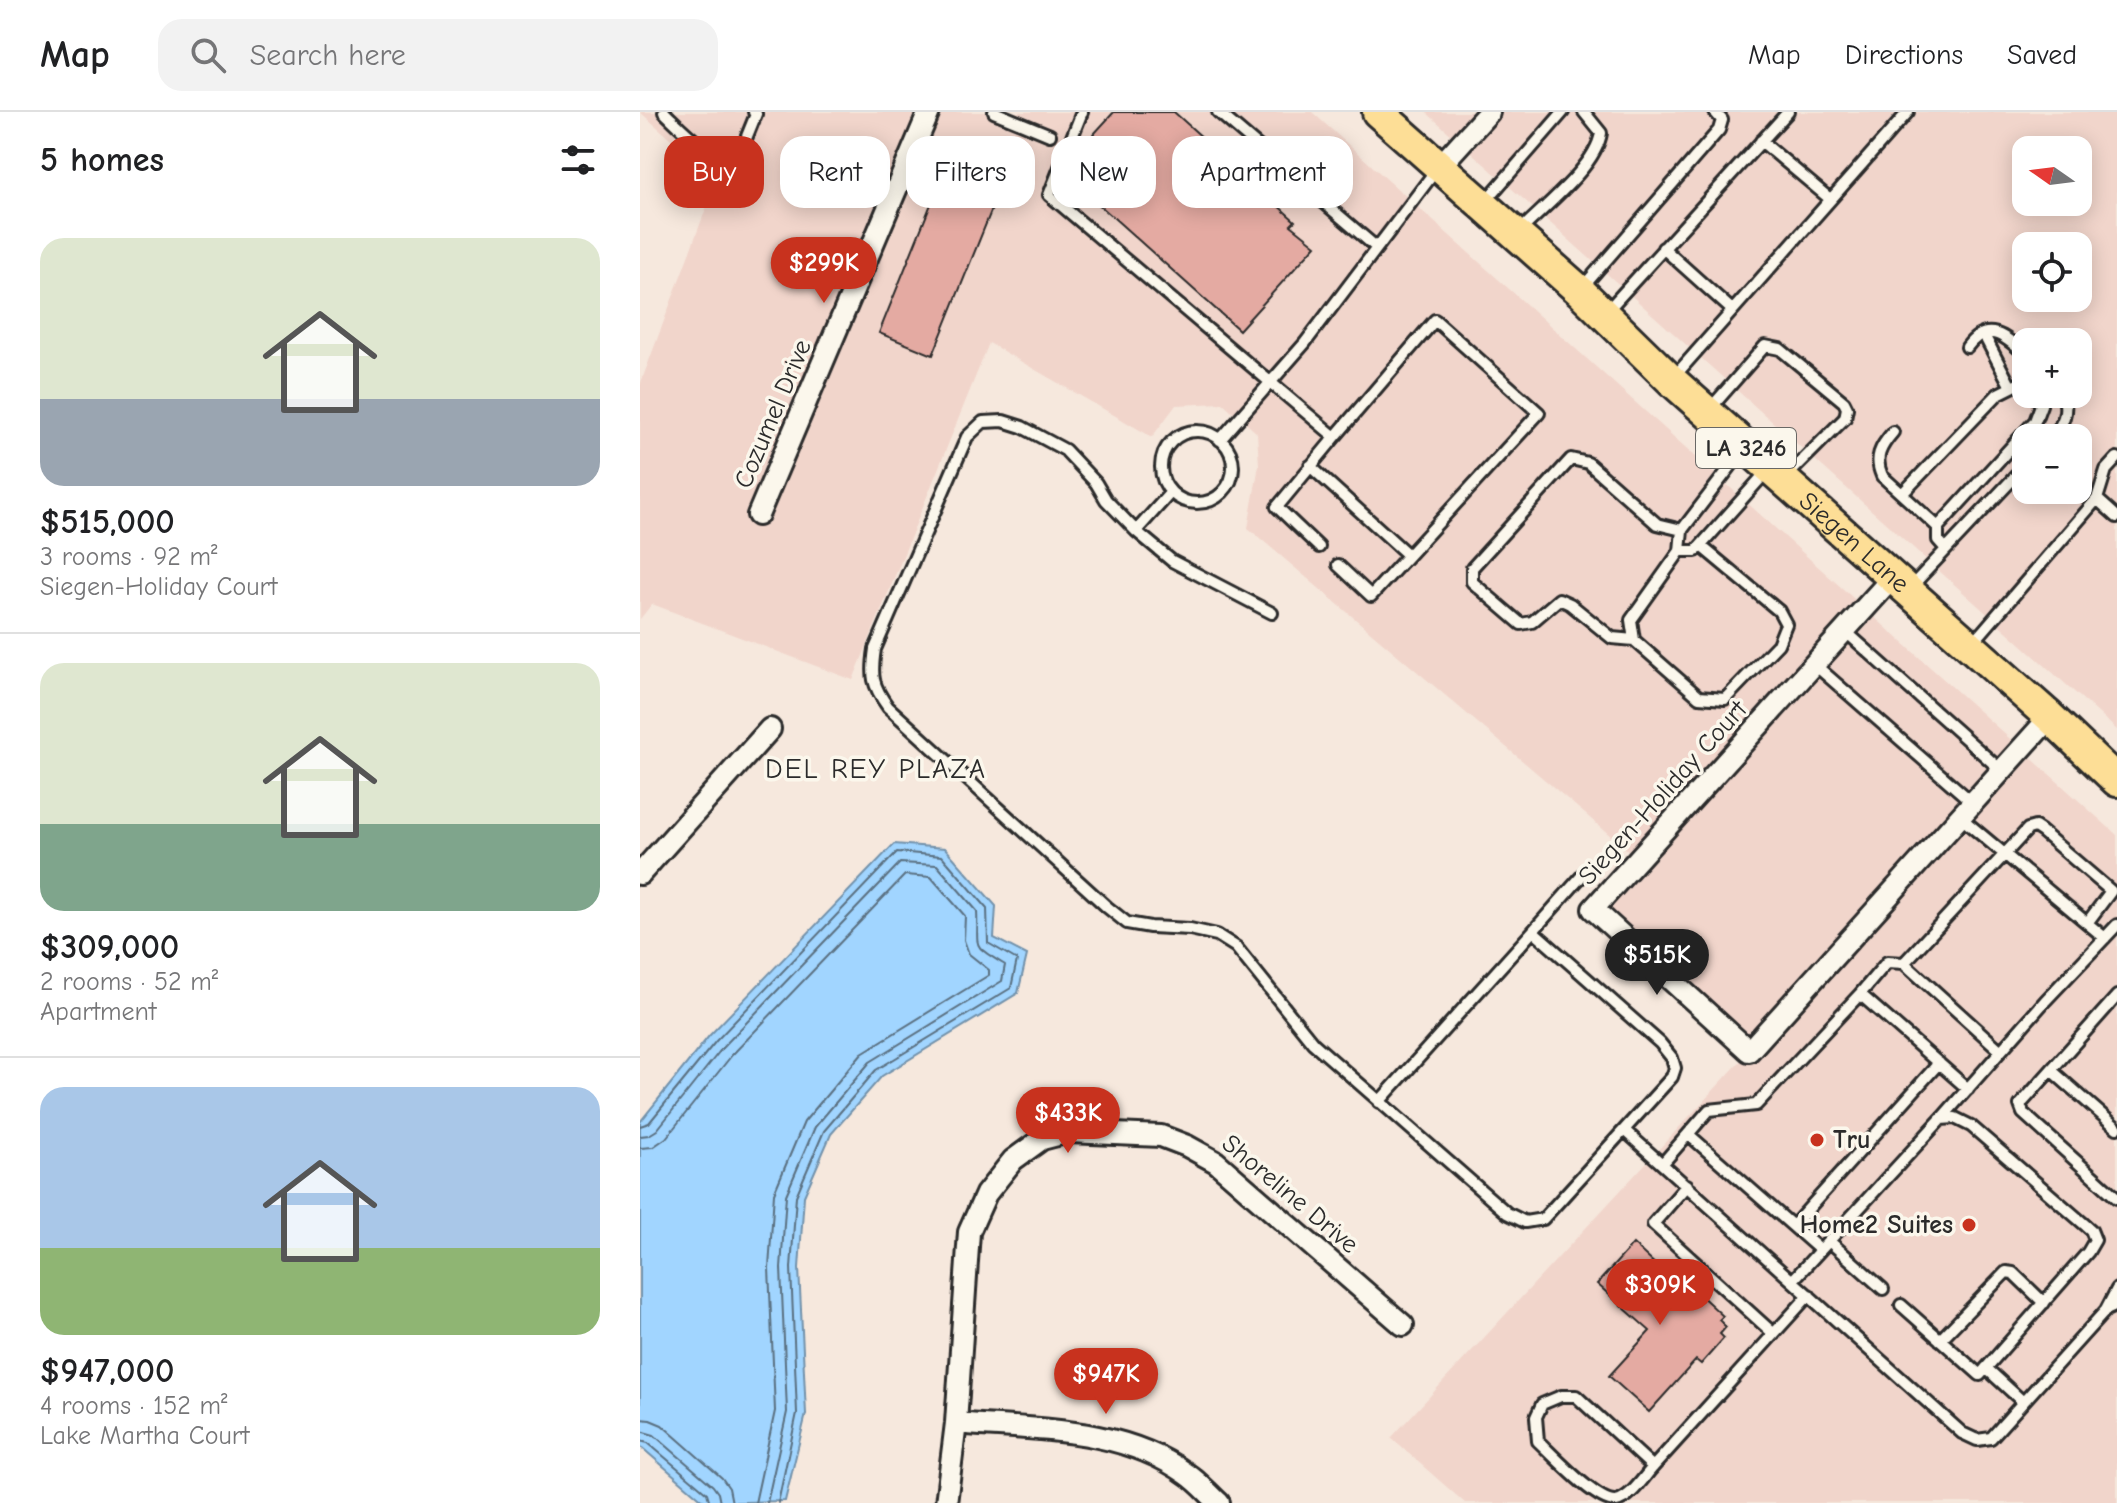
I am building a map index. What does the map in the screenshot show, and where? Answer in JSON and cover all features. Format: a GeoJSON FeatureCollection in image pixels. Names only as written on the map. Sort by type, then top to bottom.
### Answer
{"type":"FeatureCollection","features":[{"type":"Feature","properties":{"kind":"main road","name":"Siegen Lane"},"geometry":{"type":"LineString","coordinates":[[1378,112],[1580,291],[1671,380],[2050,717],[2117,781]]}},
{"type":"Feature","properties":{"kind":"street","name":"Cozumel Drive"},"geometry":{"type":"LineString","coordinates":[[758,515],[929,112]]}},
{"type":"Feature","properties":{"kind":"street"},"geometry":{"type":"LineString","coordinates":[[1440,166],[1489,112]]}},
{"type":"Feature","properties":{"kind":"street","name":"Siegen-Holiday Court"},"geometry":{"type":"LineString","coordinates":[[1900,583],[1844,630],[1593,909],[1749,1051],[2050,717]]}},
{"type":"Feature","properties":{"kind":"street"},"geometry":{"type":"LineString","coordinates":[[640,874],[770,729]]}},
{"type":"Feature","properties":{"kind":"street","name":"Shoreline Drive"},"geometry":{"type":"LineString","coordinates":[[946,1503],[956,1423],[969,1232],[986,1194],[1013,1160],[1042,1139],[1069,1132],[1161,1136],[1187,1146],[1216,1162],[1403,1325]]}},
{"type":"Feature","properties":{"kind":"street"},"geometry":{"type":"LineString","coordinates":[[956,1423],[1107,1438],[1151,1454],[1187,1474],[1219,1503]]}},
{"type":"Feature","properties":{"kind":"lane"},"geometry":{"type":"LineString","coordinates":[[664,112],[695,142],[726,160],[737,161],[756,114],[754,112]]}},
{"type":"Feature","properties":{"kind":"lane"},"geometry":{"type":"LineString","coordinates":[[994,112],[1050,135]]}},
{"type":"Feature","properties":{"kind":"lane"},"geometry":{"type":"LineString","coordinates":[[1082,112],[1049,195],[1335,437]]}},
{"type":"Feature","properties":{"kind":"lane"},"geometry":{"type":"LineString","coordinates":[[1218,112],[1377,248]]}},
{"type":"Feature","properties":{"kind":"lane"},"geometry":{"type":"LineString","coordinates":[[1483,204],[1563,112]]}},
{"type":"Feature","properties":{"kind":"lane"},"geometry":{"type":"LineString","coordinates":[[1516,234],[1576,174],[1599,144],[1601,133],[1584,112]]}},
{"type":"Feature","properties":{"kind":"lane"},"geometry":{"type":"LineString","coordinates":[[1580,291],[1719,130],[1722,120],[1715,112]]}},
{"type":"Feature","properties":{"kind":"lane"},"geometry":{"type":"LineString","coordinates":[[1604,313],[1788,112]]}},
{"type":"Feature","properties":{"kind":"lane"},"geometry":{"type":"LineString","coordinates":[[1671,380],[1908,112]]}},
{"type":"Feature","properties":{"kind":"lane"},"geometry":{"type":"LineString","coordinates":[[1761,141],[1830,199]]}},
{"type":"Feature","properties":{"kind":"lane"},"geometry":{"type":"LineString","coordinates":[[1220,440],[1305,343],[1440,166]]}},
{"type":"Feature","properties":{"kind":"lane"},"geometry":{"type":"LineString","coordinates":[[1663,248],[1732,310]]}},
{"type":"Feature","properties":{"kind":"lane"},"geometry":{"type":"LineString","coordinates":[[1319,547],[1277,507],[1435,320],[1539,413],[1371,596],[1338,565]]}},
{"type":"Feature","properties":{"kind":"lane"},"geometry":{"type":"LineString","coordinates":[[1967,347],[1984,335],[1996,333],[2012,342]]}},
{"type":"Feature","properties":{"kind":"lane"},"geometry":{"type":"LineString","coordinates":[[1903,493],[1998,394],[2011,387],[1984,335]]}},
{"type":"Feature","properties":{"kind":"lane"},"geometry":{"type":"LineString","coordinates":[[1680,551],[1696,551],[1776,474],[1845,418],[1847,408],[1844,402],[1780,349],[1765,346],[1707,412]]}},
{"type":"Feature","properties":{"kind":"lane"},"geometry":{"type":"LineString","coordinates":[[1946,549],[1938,540],[1938,527],[2035,421],[2040,408]]}},
{"type":"Feature","properties":{"kind":"lane"},"geometry":{"type":"LineString","coordinates":[[1272,613],[1172,561],[1136,531],[1106,500],[1096,483],[1065,450],[1022,427],[1003,421],[983,422],[967,437],[875,649],[872,670],[875,690],[888,707],[1127,923],[1204,932],[1217,935],[1236,947],[1313,1043],[1507,1213],[1525,1222],[1543,1219],[1672,1077],[1675,1068],[1672,1058],[1660,1043],[1533,931]]}},
{"type":"Feature","properties":{"kind":"lane"},"geometry":{"type":"LineString","coordinates":[[1198,431],[1220,440],[1228,449],[1232,471],[1223,491],[1203,502],[1192,502],[1171,492],[1161,470],[1167,447],[1175,438],[1198,431]]}},
{"type":"Feature","properties":{"kind":"lane"},"geometry":{"type":"LineString","coordinates":[[1893,432],[1883,444],[1877,465],[1882,476],[1938,527]]}},
{"type":"Feature","properties":{"kind":"lane"},"geometry":{"type":"LineString","coordinates":[[1634,640],[1631,620],[1680,551],[1682,530],[1745,447]]}},
{"type":"Feature","properties":{"kind":"lane"},"geometry":{"type":"LineString","coordinates":[[1970,647],[2097,499],[2106,470],[2117,458]]}},
{"type":"Feature","properties":{"kind":"lane"},"geometry":{"type":"LineString","coordinates":[[1682,530],[1657,524],[1588,463],[1571,459],[1472,568],[1472,582],[1521,624],[1532,622],[1559,599],[1570,604],[1612,638],[1634,640],[1699,697],[1725,699],[1778,644],[1786,624],[1779,611],[1701,546]]}},
{"type":"Feature","properties":{"kind":"lane"},"geometry":{"type":"LineString","coordinates":[[1310,466],[1407,554]]}},
{"type":"Feature","properties":{"kind":"lane"},"geometry":{"type":"LineString","coordinates":[[1900,583],[1946,549],[2012,480]]}},
{"type":"Feature","properties":{"kind":"lane"},"geometry":{"type":"LineString","coordinates":[[1136,531],[1171,492]]}},
{"type":"Feature","properties":{"kind":"lane"},"geometry":{"type":"LineString","coordinates":[[2097,499],[2117,517]]}},
{"type":"Feature","properties":{"kind":"lane"},"geometry":{"type":"LineString","coordinates":[[1844,630],[2002,771]]}},
{"type":"Feature","properties":{"kind":"lane"},"geometry":{"type":"LineString","coordinates":[[1814,664],[1967,810],[2003,854],[2105,938]]}},
{"type":"Feature","properties":{"kind":"lane"},"geometry":{"type":"LineString","coordinates":[[1904,963],[2003,854],[2028,829],[2035,827],[2111,891],[2087,923]]}},
{"type":"Feature","properties":{"kind":"lane"},"geometry":{"type":"LineString","coordinates":[[1379,1102],[1587,870]]}},
{"type":"Feature","properties":{"kind":"lane"},"geometry":{"type":"LineString","coordinates":[[1793,1280],[2117,926]]}},
{"type":"Feature","properties":{"kind":"lane"},"geometry":{"type":"LineString","coordinates":[[1663,1163],[1709,1110],[1756,1105],[1887,962],[1904,963],[2001,1051]]}},
{"type":"Feature","properties":{"kind":"lane"},"geometry":{"type":"LineString","coordinates":[[1860,994],[1968,1089]]}},
{"type":"Feature","properties":{"kind":"lane"},"geometry":{"type":"LineString","coordinates":[[2117,996],[2020,1105],[2023,1113],[2117,1198]]}},
{"type":"Feature","properties":{"kind":"lane"},"geometry":{"type":"LineString","coordinates":[[1793,1226],[1939,1063]]}},
{"type":"Feature","properties":{"kind":"lane"},"geometry":{"type":"LineString","coordinates":[[2051,1070],[2117,1128]]}},
{"type":"Feature","properties":{"kind":"lane"},"geometry":{"type":"LineString","coordinates":[[1901,1305],[1980,1375],[2088,1252],[2095,1240],[2091,1230],[1971,1126],[1955,1118],[1939,1121]]}},
{"type":"Feature","properties":{"kind":"lane"},"geometry":{"type":"LineString","coordinates":[[1624,1130],[1962,1433],[1977,1440],[1991,1438],[2112,1307],[2117,1289]]}},
{"type":"Feature","properties":{"kind":"lane"},"geometry":{"type":"LineString","coordinates":[[1688,1134],[1820,1250]]}},
{"type":"Feature","properties":{"kind":"lane"},"geometry":{"type":"LineString","coordinates":[[1687,1185],[1653,1224],[1774,1334]]}},
{"type":"Feature","properties":{"kind":"lane"},"geometry":{"type":"LineString","coordinates":[[1829,1241],[1883,1289]]}},
{"type":"Feature","properties":{"kind":"lane"},"geometry":{"type":"LineString","coordinates":[[1940,1340],[2006,1272],[2013,1273],[2044,1303]]}},
{"type":"Feature","properties":{"kind":"lane"},"geometry":{"type":"LineString","coordinates":[[1653,1467],[1576,1396],[1561,1396],[1542,1404],[1536,1417],[1538,1441],[1599,1498],[1614,1502],[1627,1496],[1809,1295]]}},
{"type":"Feature","properties":{"kind":"lane"},"geometry":{"type":"LineString","coordinates":[[1986,1368],[2023,1402]]}},
{"type":"Feature","properties":{"kind":"shaded area"},"geometry":{"type":"Polygon","coordinates":[[[640,112],[1312,112],[1339,136],[1172,136],[1172,208],[1353,208],[1353,149],[2117,835],[2117,1503],[1465,1503],[1391,1438],[1749,1052],[1593,909],[1638,859],[1248,528],[1259,465],[1257,433],[1223,403],[1176,405],[1152,437],[989,343],[853,680],[652,604],[640,619],[640,385],[706,208],[764,208],[764,136],[668,136],[640,112]]]}},
{"type":"Feature","properties":{"kind":"shaded area"},"geometry":{"type":"Polygon","coordinates":[[[1426,112],[2117,112],[2117,730],[1426,112]]]}},
{"type":"Feature","properties":{"kind":"water"},"geometry":{"type":"Polygon","coordinates":[[[894,844],[945,848],[996,906],[994,938],[1027,955],[1018,993],[882,1076],[831,1134],[804,1196],[799,1268],[806,1414],[785,1501],[706,1503],[640,1446],[640,1122],[709,1036],[894,844]]]}},
{"type":"Feature","properties":{"kind":"building"},"geometry":{"type":"Polygon","coordinates":[[[1114,112],[1174,112],[1201,136],[1172,136],[1172,208],[1281,208],[1295,221],[1291,225],[1316,245],[1239,330],[1103,208],[1156,208],[1156,136],[1092,136],[1114,112]]]}},
{"type":"Feature","properties":{"kind":"building"},"geometry":{"type":"Polygon","coordinates":[[[929,208],[992,208],[933,355],[879,333],[929,208]]]}},
{"type":"Feature","properties":{"kind":"building"},"geometry":{"type":"Polygon","coordinates":[[[1633,1244],[1684,1291],[1693,1297],[1697,1292],[1723,1316],[1719,1320],[1726,1327],[1720,1334],[1724,1338],[1701,1364],[1696,1360],[1649,1412],[1609,1376],[1650,1331],[1597,1284],[1633,1244]]]}},
{"type":"Feature","properties":{"kind":"place","name":"Tru"},"geometry":{"type":"Point","coordinates":[1817,1140]}},
{"type":"Feature","properties":{"kind":"place","name":"Home2 Suites"},"geometry":{"type":"Point","coordinates":[1969,1225]}},
{"type":"Feature","properties":{"kind":"district","name":"DEL REY PLAZA"},"geometry":{"type":"Point","coordinates":[876,769]}}]}
